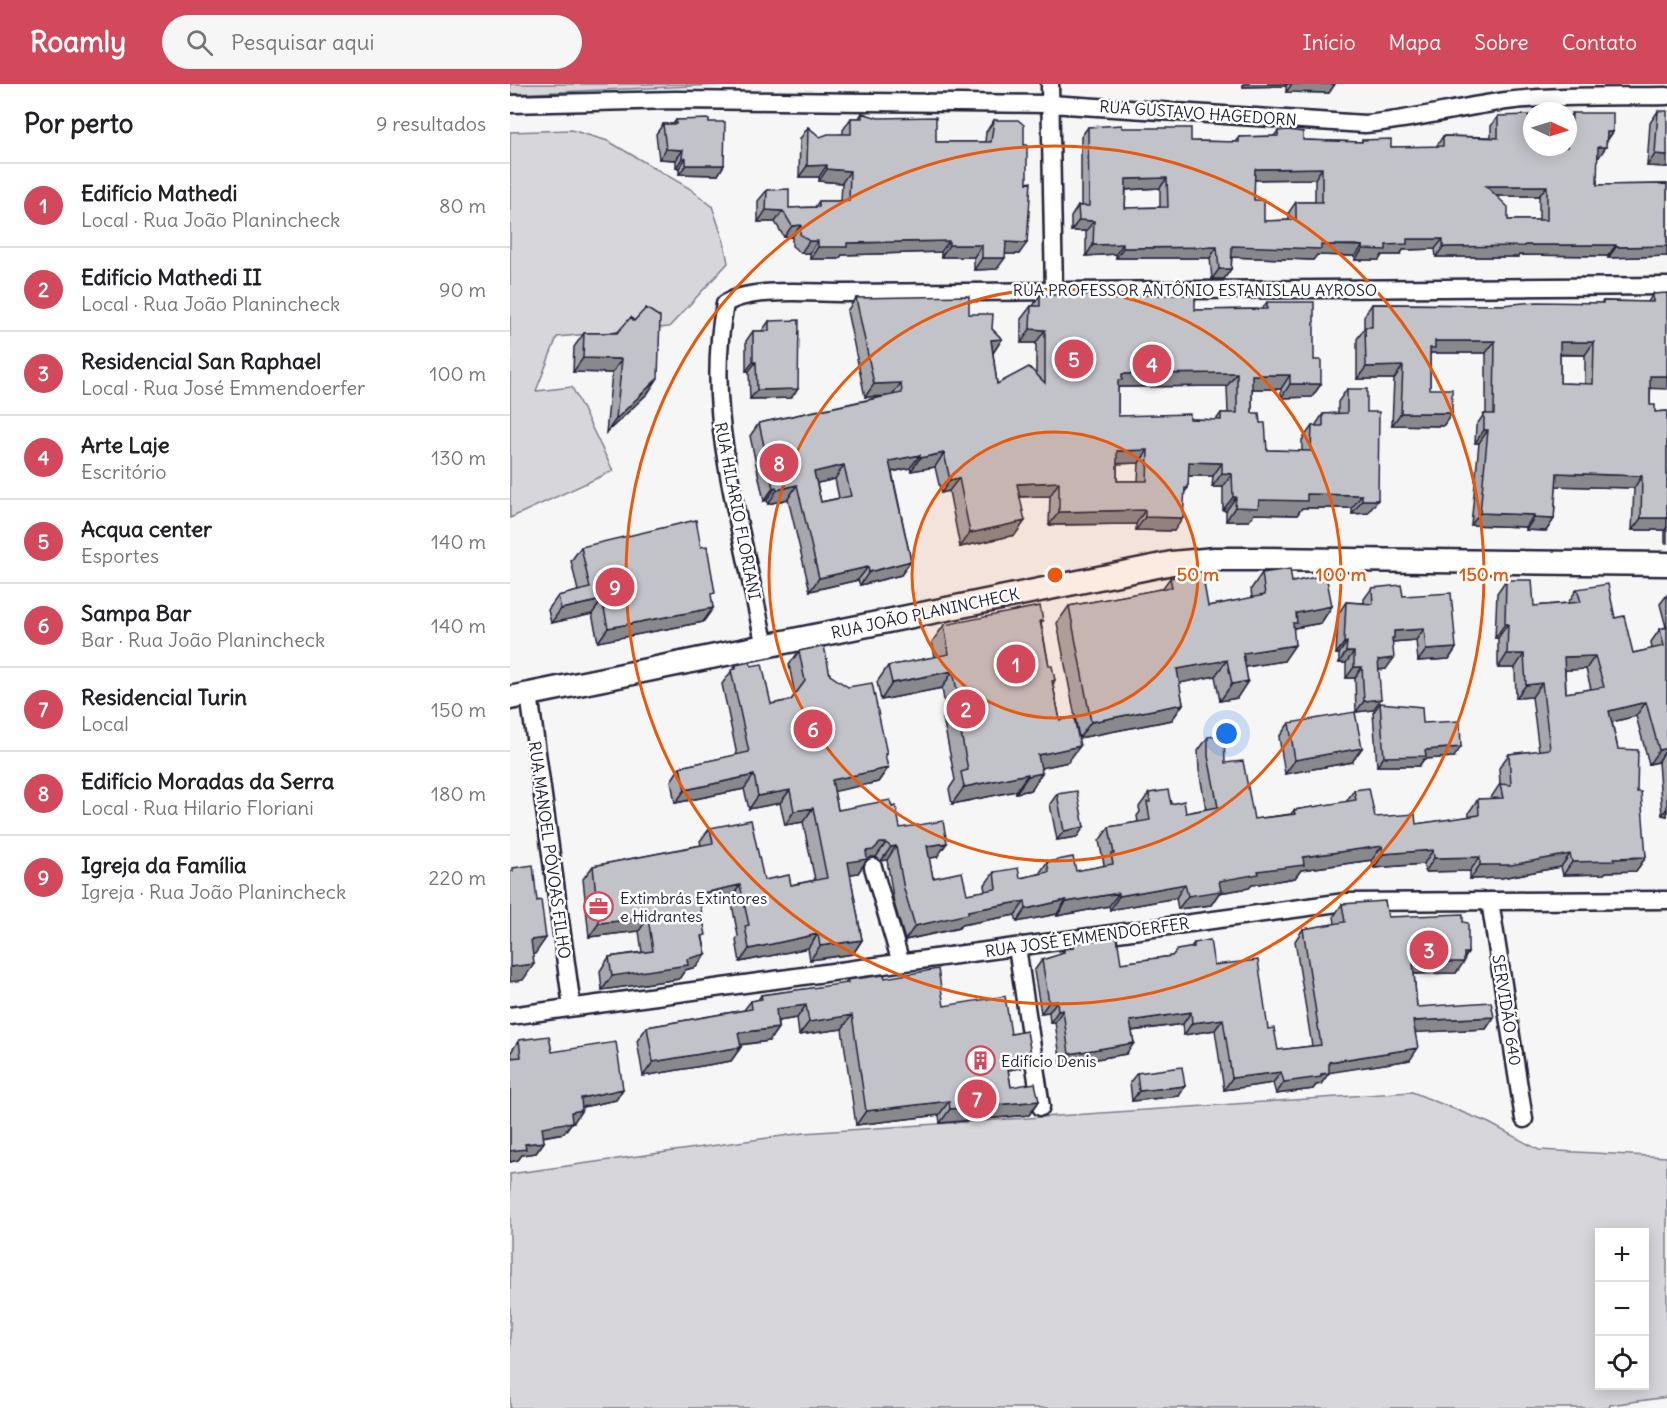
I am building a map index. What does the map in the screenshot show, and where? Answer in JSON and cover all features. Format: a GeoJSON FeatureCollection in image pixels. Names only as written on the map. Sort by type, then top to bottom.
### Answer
{"type":"FeatureCollection","features":[{"type":"Feature","properties":{"kind":"main road","name":"RUA JOÃO PLANINCHECK"},"geometry":{"type":"LineString","coordinates":[[519,696],[1182,562],[1257,559],[1667,564]]}},
{"type":"Feature","properties":{"kind":"street"},"geometry":{"type":"LineString","coordinates":[[1050,84],[1054,292]]}},
{"type":"Feature","properties":{"kind":"street","name":"RUA GUSTAVO HAGEDORN"},"geometry":{"type":"LineString","coordinates":[[510,104],[676,100],[1050,104],[1365,124],[1504,101],[1574,97],[1667,96]]}},
{"type":"Feature","properties":{"kind":"street","name":"RUA PROFESSOR ANTÔNIO ESTANISLAU AYROSO"},"geometry":{"type":"LineString","coordinates":[[725,304],[733,298],[755,294],[1667,286]]}},
{"type":"Feature","properties":{"kind":"street","name":"RUA HILARIO FLORIANI"},"geometry":{"type":"LineString","coordinates":[[725,304],[719,335],[718,372],[724,453],[765,646]]}},
{"type":"Feature","properties":{"kind":"street","name":"RUA MANOEL PÓVOAS FILHO"},"geometry":{"type":"LineString","coordinates":[[519,696],[572,1006]]}},
{"type":"Feature","properties":{"kind":"street"},"geometry":{"type":"LineString","coordinates":[[873,867],[901,963]]}},
{"type":"Feature","properties":{"kind":"street","name":"RUA JOSÉ EMMENDOERFER"},"geometry":{"type":"LineString","coordinates":[[510,1016],[1345,902],[1667,900]]}},
{"type":"Feature","properties":{"kind":"street","name":"SERVIDÃO 640"},"geometry":{"type":"LineString","coordinates":[[1490,901],[1524,1119]]}},
{"type":"Feature","properties":{"kind":"street"},"geometry":{"type":"LineString","coordinates":[[1017,947],[1041,1107]]}},
{"type":"Feature","properties":{"kind":"shaded area"},"geometry":{"type":"Polygon","coordinates":[[[510,84],[742,84],[510,94],[510,84]]]}},
{"type":"Feature","properties":{"kind":"shaded area"},"geometry":{"type":"Polygon","coordinates":[[[571,130],[608,141],[689,188],[712,206],[724,242],[728,263],[669,327],[557,337],[536,391],[572,387],[613,471],[510,518],[510,132],[571,130]]]}},
{"type":"Feature","properties":{"kind":"shaded area"},"geometry":{"type":"Polygon","coordinates":[[[1412,1092],[1489,1123],[1539,1150],[1667,1157],[1667,1397],[1610,1405],[1609,1408],[510,1408],[510,1174],[804,1133],[1412,1092]]]}},
{"type":"Feature","properties":{"kind":"building"},"geometry":{"type":"Polygon","coordinates":[[[1658,111],[1667,111],[1667,155],[1655,154],[1658,111]]]}},
{"type":"Feature","properties":{"kind":"building"},"geometry":{"type":"Polygon","coordinates":[[[862,113],[878,118],[936,117],[936,142],[991,142],[994,120],[1018,120],[1024,125],[1024,145],[1027,145],[1027,183],[1031,182],[1027,243],[1006,242],[1005,258],[982,258],[982,245],[949,245],[949,241],[847,243],[847,247],[818,247],[818,241],[809,241],[800,234],[801,225],[792,226],[783,211],[766,210],[767,190],[789,189],[789,208],[819,207],[819,201],[849,201],[850,171],[827,169],[827,165],[807,166],[808,127],[820,137],[828,134],[851,134],[851,118],[862,118],[862,113]]]}},
{"type":"Feature","properties":{"kind":"building"},"geometry":{"type":"Polygon","coordinates":[[[1577,113],[1613,113],[1613,132],[1607,132],[1606,147],[1598,147],[1597,185],[1667,184],[1667,246],[1443,247],[1443,239],[1407,239],[1407,244],[1386,245],[1386,250],[1363,249],[1363,246],[1355,245],[1321,245],[1321,249],[1232,246],[1231,269],[1219,269],[1217,247],[1123,248],[1123,244],[1093,245],[1094,221],[1079,220],[1078,206],[1089,206],[1088,127],[1122,125],[1122,128],[1191,128],[1191,141],[1239,142],[1239,137],[1278,136],[1278,131],[1288,130],[1303,132],[1303,140],[1362,142],[1362,140],[1391,139],[1391,147],[1443,146],[1443,136],[1498,138],[1498,116],[1523,115],[1523,156],[1577,156],[1577,113]],[[1322,168],[1255,169],[1254,200],[1264,200],[1264,221],[1296,220],[1296,202],[1322,202],[1322,168]],[[1167,178],[1126,179],[1125,208],[1168,207],[1167,178]],[[1486,186],[1508,207],[1508,220],[1547,220],[1547,186],[1486,186]]]}},
{"type":"Feature","properties":{"kind":"building"},"geometry":{"type":"Polygon","coordinates":[[[709,119],[709,122],[725,122],[724,165],[686,165],[686,158],[682,158],[683,150],[666,149],[663,124],[676,124],[676,120],[709,119]]]}},
{"type":"Feature","properties":{"kind":"building"},"geometry":{"type":"Polygon","coordinates":[[[1667,293],[1667,376],[1650,376],[1650,405],[1655,405],[1655,412],[1667,411],[1667,518],[1641,518],[1642,476],[1557,473],[1554,519],[1534,518],[1534,515],[1480,513],[1488,430],[1484,430],[1484,414],[1494,414],[1495,341],[1435,341],[1435,348],[1430,348],[1430,389],[1452,389],[1452,413],[1401,413],[1403,366],[1366,367],[1365,327],[1372,327],[1372,304],[1502,305],[1537,302],[1653,302],[1653,294],[1667,293]],[[1560,342],[1560,383],[1593,384],[1594,342],[1560,342]]]}},
{"type":"Feature","properties":{"kind":"building"},"geometry":{"type":"Polygon","coordinates":[[[1040,295],[1195,295],[1195,310],[1267,309],[1267,302],[1314,302],[1314,360],[1321,360],[1321,384],[1290,384],[1290,375],[1252,375],[1252,413],[1259,413],[1260,423],[1265,423],[1267,450],[1311,451],[1312,426],[1323,426],[1323,414],[1347,413],[1347,389],[1367,389],[1367,412],[1379,412],[1378,500],[1362,500],[1362,495],[1307,494],[1307,501],[1259,500],[1258,508],[1235,507],[1236,497],[1233,497],[1232,474],[1222,473],[1222,463],[1189,462],[1183,518],[1145,517],[1145,510],[1059,512],[1059,482],[1017,484],[1025,521],[970,533],[959,478],[950,480],[944,453],[920,458],[920,455],[889,461],[911,561],[869,572],[868,567],[819,578],[797,485],[777,490],[776,487],[773,488],[759,423],[902,393],[901,383],[874,384],[856,298],[969,296],[969,314],[993,314],[992,329],[1002,339],[991,340],[997,384],[1029,367],[1045,383],[1045,330],[1030,329],[1031,306],[1040,306],[1040,295]],[[1237,373],[1122,374],[1122,380],[1118,380],[1118,416],[1190,414],[1190,419],[1221,420],[1221,413],[1237,413],[1237,373]],[[1148,450],[1117,451],[1117,481],[1147,481],[1148,450]],[[844,465],[814,472],[821,502],[851,496],[844,465]]]}},
{"type":"Feature","properties":{"kind":"building"},"geometry":{"type":"Polygon","coordinates":[[[646,308],[660,317],[658,378],[616,419],[622,359],[583,358],[584,333],[617,333],[631,317],[634,321],[646,308]]]}},
{"type":"Feature","properties":{"kind":"building"},"geometry":{"type":"Polygon","coordinates":[[[799,320],[798,389],[757,390],[756,362],[753,362],[753,331],[769,331],[769,321],[799,320]]]}},
{"type":"Feature","properties":{"kind":"building"},"geometry":{"type":"Polygon","coordinates":[[[696,520],[701,547],[707,546],[715,593],[711,594],[713,608],[608,628],[602,600],[561,609],[558,596],[590,588],[581,547],[696,520]]]}},
{"type":"Feature","properties":{"kind":"building"},"geometry":{"type":"Polygon","coordinates":[[[1290,569],[1292,582],[1326,575],[1332,606],[1296,613],[1297,623],[1293,623],[1295,645],[1243,653],[1248,681],[1232,684],[1227,660],[1177,669],[1183,704],[1091,722],[1069,606],[1172,587],[1170,578],[1202,572],[1208,606],[1265,595],[1262,573],[1290,569]]]}},
{"type":"Feature","properties":{"kind":"building"},"geometry":{"type":"Polygon","coordinates":[[[1506,580],[1532,580],[1534,606],[1581,602],[1577,589],[1608,584],[1615,618],[1624,616],[1633,653],[1664,646],[1660,629],[1667,627],[1667,748],[1659,750],[1646,702],[1609,711],[1618,749],[1638,750],[1637,792],[1641,792],[1646,857],[1614,858],[1614,861],[1572,862],[1570,854],[1511,865],[1480,865],[1480,857],[1434,858],[1433,850],[1383,854],[1382,846],[1303,857],[1304,865],[1258,871],[1259,874],[1219,881],[1221,891],[1188,896],[1185,884],[1119,896],[1119,893],[1066,902],[1066,900],[1026,909],[1025,901],[968,911],[968,914],[915,926],[904,889],[896,846],[891,847],[886,843],[880,843],[873,850],[866,851],[867,859],[848,862],[862,940],[820,946],[818,934],[749,949],[745,926],[749,925],[740,885],[698,894],[706,935],[702,936],[706,954],[687,959],[688,965],[612,976],[609,957],[653,951],[648,918],[599,923],[593,866],[713,843],[710,828],[751,820],[764,880],[789,875],[791,885],[827,878],[813,808],[794,811],[790,790],[758,796],[754,775],[685,790],[680,767],[749,752],[731,670],[736,669],[736,665],[750,662],[751,666],[762,664],[771,704],[791,700],[805,681],[799,651],[824,646],[830,675],[848,687],[872,683],[888,768],[832,780],[838,810],[890,800],[892,807],[896,806],[900,828],[943,821],[947,843],[927,846],[933,878],[962,872],[967,894],[996,889],[994,872],[1018,868],[1020,878],[1049,872],[1047,862],[1073,857],[1076,871],[1113,864],[1111,854],[1114,854],[1109,827],[1150,820],[1147,802],[1150,802],[1149,793],[1168,790],[1171,804],[1184,801],[1186,813],[1218,807],[1208,756],[1208,737],[1224,734],[1225,763],[1243,761],[1254,819],[1295,814],[1294,810],[1356,800],[1354,790],[1369,788],[1375,817],[1415,814],[1416,824],[1479,815],[1478,799],[1503,798],[1500,784],[1511,785],[1509,754],[1550,749],[1542,683],[1526,685],[1524,654],[1507,654],[1508,624],[1505,624],[1506,580]],[[1595,656],[1564,657],[1566,693],[1604,687],[1595,656]]]}},
{"type":"Feature","properties":{"kind":"building"},"geometry":{"type":"Polygon","coordinates":[[[1401,585],[1403,596],[1451,593],[1456,648],[1426,650],[1424,629],[1394,631],[1394,638],[1392,638],[1394,658],[1378,660],[1381,699],[1364,701],[1362,667],[1354,667],[1354,652],[1346,652],[1347,642],[1344,643],[1346,602],[1373,604],[1372,588],[1401,585]]]}},
{"type":"Feature","properties":{"kind":"building"},"geometry":{"type":"Polygon","coordinates":[[[1040,606],[1043,621],[1040,621],[1049,666],[1052,666],[1055,680],[1052,681],[1060,720],[1074,717],[1080,746],[1038,755],[1042,773],[964,787],[961,772],[968,770],[955,701],[959,700],[953,671],[892,683],[888,666],[949,654],[944,625],[1040,606]]]}},
{"type":"Feature","properties":{"kind":"building"},"geometry":{"type":"Polygon","coordinates":[[[1380,703],[1422,707],[1423,723],[1460,721],[1461,747],[1425,750],[1426,756],[1384,757],[1380,703]]]}},
{"type":"Feature","properties":{"kind":"building"},"geometry":{"type":"Polygon","coordinates":[[[1355,712],[1362,748],[1295,760],[1289,723],[1355,712]]]}},
{"type":"Feature","properties":{"kind":"building"},"geometry":{"type":"Polygon","coordinates":[[[1077,791],[1084,827],[1064,831],[1057,794],[1077,791]]]}},
{"type":"Feature","properties":{"kind":"building"},"geometry":{"type":"Polygon","coordinates":[[[533,865],[537,901],[541,900],[546,938],[531,940],[534,964],[510,967],[510,871],[513,871],[513,868],[533,865]]]}},
{"type":"Feature","properties":{"kind":"building"},"geometry":{"type":"Polygon","coordinates":[[[1385,901],[1388,917],[1463,914],[1463,922],[1468,923],[1468,953],[1464,953],[1464,962],[1413,962],[1417,1007],[1491,1002],[1494,1017],[1413,1021],[1418,1048],[1329,1062],[1329,1073],[1321,1074],[1321,1077],[1284,1082],[1281,1072],[1232,1078],[1223,1019],[1192,1023],[1191,1012],[1130,1021],[1134,1043],[1069,1054],[1063,1010],[1058,1011],[1057,1001],[1049,1002],[1042,960],[1064,953],[1064,949],[1074,948],[1073,943],[1117,937],[1121,963],[1172,956],[1177,950],[1194,947],[1194,943],[1210,940],[1214,965],[1258,960],[1268,1029],[1274,1028],[1278,1050],[1321,1045],[1303,929],[1345,922],[1342,904],[1385,901]]]}},
{"type":"Feature","properties":{"kind":"building"},"geometry":{"type":"Polygon","coordinates":[[[938,969],[944,1006],[1005,996],[1011,1034],[1027,1031],[1031,1054],[1006,1058],[1011,1087],[1035,1083],[1039,1101],[950,1109],[949,1101],[866,1111],[852,1015],[809,1022],[806,1005],[776,1009],[778,1028],[738,1033],[741,1047],[653,1062],[647,1027],[752,1009],[751,1001],[762,999],[761,995],[848,983],[847,980],[884,975],[885,978],[938,969]]]}},
{"type":"Feature","properties":{"kind":"building"},"geometry":{"type":"Polygon","coordinates":[[[549,1036],[552,1052],[616,1042],[623,1089],[581,1098],[582,1110],[571,1112],[572,1122],[542,1127],[544,1142],[525,1144],[526,1149],[510,1151],[510,1058],[521,1057],[519,1040],[549,1036]]]}},
{"type":"Feature","properties":{"kind":"building"},"geometry":{"type":"Polygon","coordinates":[[[1182,1067],[1185,1086],[1139,1091],[1137,1073],[1182,1067]]]}},
{"type":"Feature","properties":{"kind":"place","name":"Acqua center"},"geometry":{"type":"Point","coordinates":[1074,359]}},
{"type":"Feature","properties":{"kind":"place","name":"Arte Laje"},"geometry":{"type":"Point","coordinates":[1152,364]}},
{"type":"Feature","properties":{"kind":"place","name":"Edifício Moradas da Serra"},"geometry":{"type":"Point","coordinates":[779,463]}},
{"type":"Feature","properties":{"kind":"place","name":"Igreja da Família"},"geometry":{"type":"Point","coordinates":[615,587]}},
{"type":"Feature","properties":{"kind":"place","name":"Edifício Mathedi"},"geometry":{"type":"Point","coordinates":[1016,664]}},
{"type":"Feature","properties":{"kind":"place","name":"Edifício Mathedi II"},"geometry":{"type":"Point","coordinates":[966,709]}},
{"type":"Feature","properties":{"kind":"place","name":"Sampa Bar"},"geometry":{"type":"Point","coordinates":[813,729]}},
{"type":"Feature","properties":{"kind":"place","name":"Extimbrás Extintores e Hidrantes"},"geometry":{"type":"Point","coordinates":[599,907]}},
{"type":"Feature","properties":{"kind":"place","name":"Residencial San Raphael"},"geometry":{"type":"Point","coordinates":[1429,950]}},
{"type":"Feature","properties":{"kind":"place","name":"Edifício Denis"},"geometry":{"type":"Point","coordinates":[980,1061]}},
{"type":"Feature","properties":{"kind":"place","name":"Residencial Turin"},"geometry":{"type":"Point","coordinates":[977,1099]}}]}
